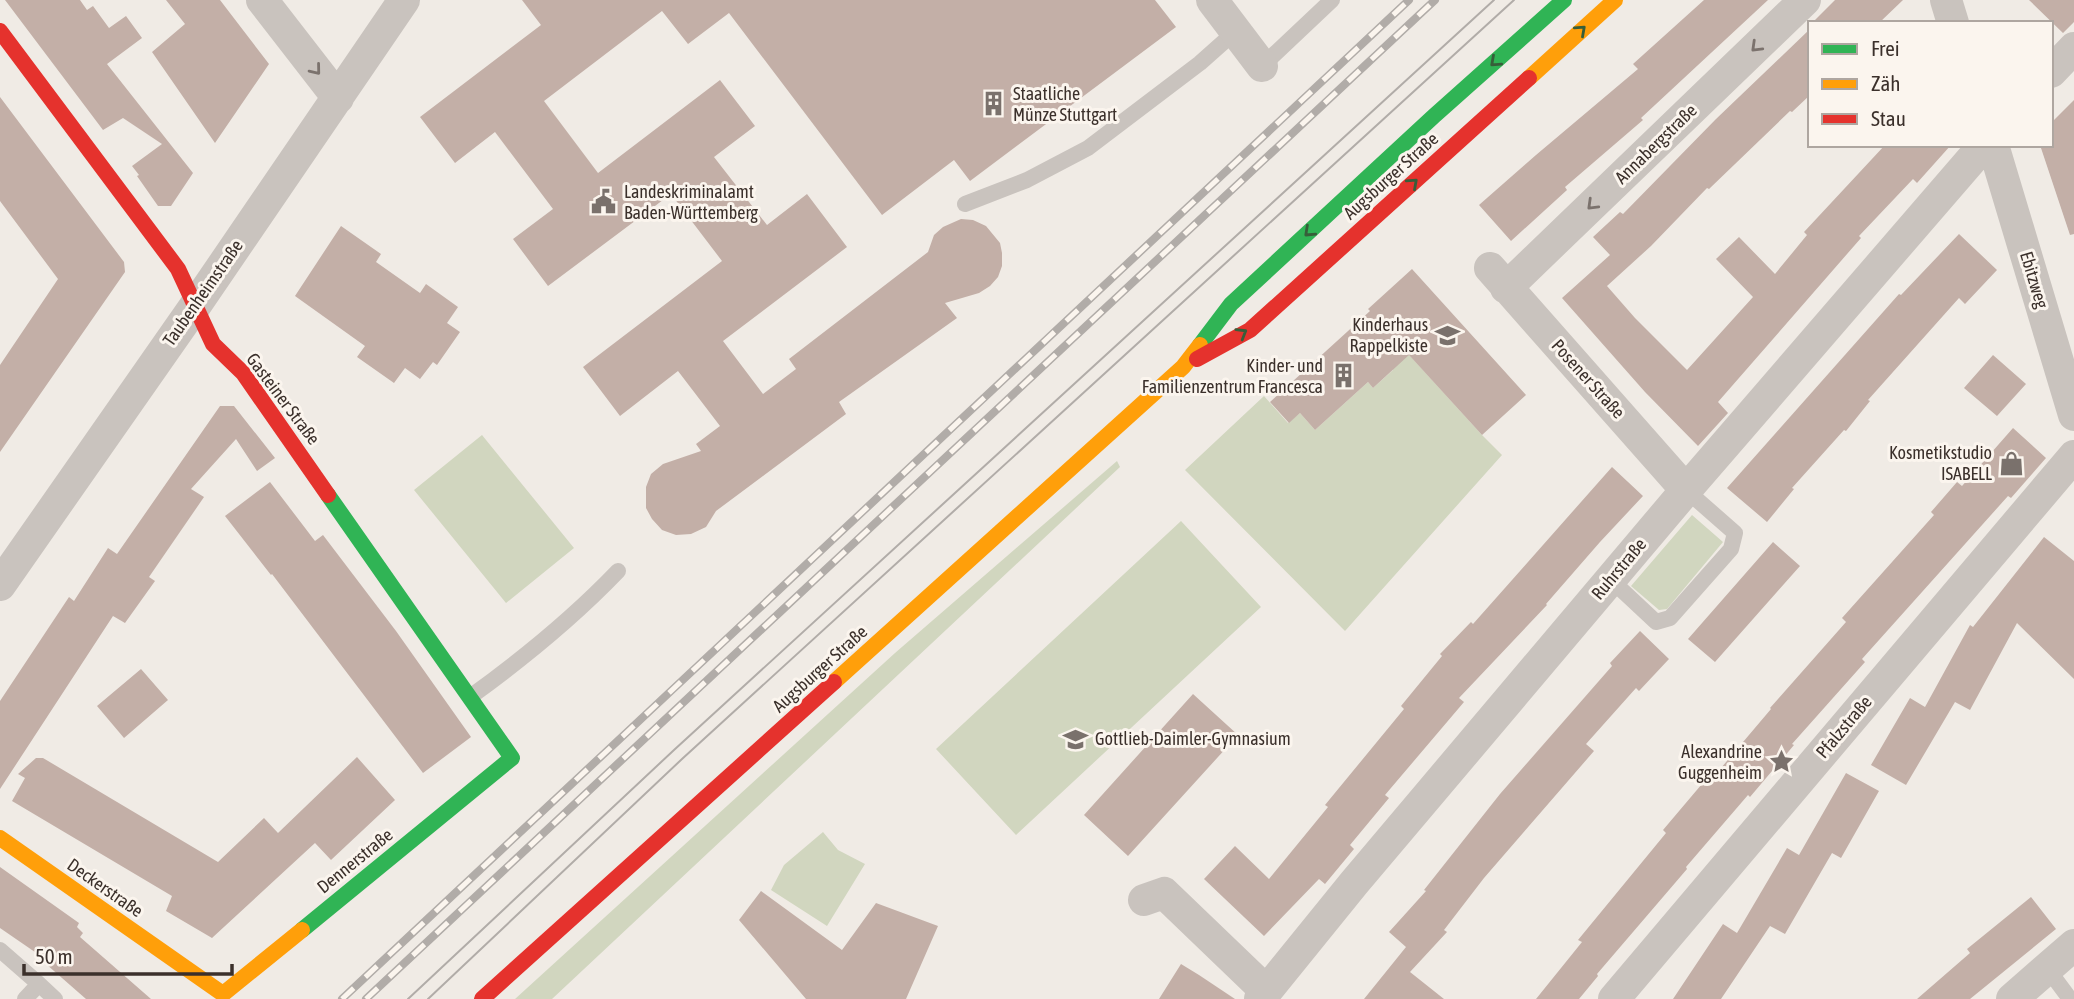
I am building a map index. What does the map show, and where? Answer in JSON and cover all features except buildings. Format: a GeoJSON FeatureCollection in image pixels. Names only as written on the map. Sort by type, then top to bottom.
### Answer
{"type":"FeatureCollection","features":[{"type":"Feature","properties":{"kind":"main road","name":"Augsburger Straße"},"geometry":{"type":"LineString","coordinates":[[482,999],[1183,367],[1231,304],[1564,0]]}},
{"type":"Feature","properties":{"kind":"main road","name":"Augsburger Straße"},"geometry":{"type":"LineString","coordinates":[[1183,367],[1250,330],[1615,0]]}},
{"type":"Feature","properties":{"kind":"main road","name":"Gasteiner Straße"},"geometry":{"type":"LineString","coordinates":[[0,31],[178,269],[213,344],[243,373],[512,758]]}},
{"type":"Feature","properties":{"kind":"main road","name":"Dennerstraße"},"geometry":{"type":"LineString","coordinates":[[223,994],[512,758]]}},
{"type":"Feature","properties":{"kind":"main road","name":"Deckerstraße"},"geometry":{"type":"LineString","coordinates":[[0,838],[223,994]]}},
{"type":"Feature","properties":{"kind":"street"},"geometry":{"type":"LineString","coordinates":[[262,0],[338,98]]}},
{"type":"Feature","properties":{"kind":"street","name":"Taubenheimstraße"},"geometry":{"type":"LineString","coordinates":[[0,585],[404,0]]}},
{"type":"Feature","properties":{"kind":"street"},"geometry":{"type":"LineString","coordinates":[[1212,0],[1262,66]]}},
{"type":"Feature","properties":{"kind":"street","name":"Annabergstraße"},"geometry":{"type":"LineString","coordinates":[[1498,278],[1805,0]]}},
{"type":"Feature","properties":{"kind":"street"},"geometry":{"type":"LineString","coordinates":[[1946,0],[1952,21]]}},
{"type":"Feature","properties":{"kind":"street"},"geometry":{"type":"LineString","coordinates":[[2053,70],[2074,48]]}},
{"type":"Feature","properties":{"kind":"street","name":"Ruhrstraße"},"geometry":{"type":"LineString","coordinates":[[1263,995],[1686,490],[1982,147]]}},
{"type":"Feature","properties":{"kind":"street","name":"Ebitzweg"},"geometry":{"type":"LineString","coordinates":[[1994,147],[2073,404]]}},
{"type":"Feature","properties":{"kind":"street","name":"Posener Straße"},"geometry":{"type":"LineString","coordinates":[[1498,278],[1686,490]]}},
{"type":"Feature","properties":{"kind":"street","name":"Pfalzstraße"},"geometry":{"type":"LineString","coordinates":[[1614,999],[2074,456]]}},
{"type":"Feature","properties":{"kind":"street"},"geometry":{"type":"LineString","coordinates":[[1144,900],[1164,893],[1263,995]]}},
{"type":"Feature","properties":{"kind":"street"},"geometry":{"type":"LineString","coordinates":[[2012,999],[2074,945]]}},
{"type":"Feature","properties":{"kind":"lane"},"geometry":{"type":"LineString","coordinates":[[1262,66],[1332,0]]}},
{"type":"Feature","properties":{"kind":"lane"},"geometry":{"type":"LineString","coordinates":[[965,204],[1027,180],[1088,148],[1200,63],[1236,31]]}},
{"type":"Feature","properties":{"kind":"lane"},"geometry":{"type":"LineString","coordinates":[[1611,579],[1656,622],[1670,618],[1731,549],[1735,533],[1686,490]]}},
{"type":"Feature","properties":{"kind":"lane"},"geometry":{"type":"LineString","coordinates":[[470,697],[533,650],[584,607],[618,571]]}},
{"type":"Feature","properties":{"kind":"lane"},"geometry":{"type":"LineString","coordinates":[[0,950],[55,999]]}},
{"type":"Feature","properties":{"kind":"lane"},"geometry":{"type":"LineString","coordinates":[[2047,968],[2070,999]]}},
{"type":"Feature","properties":{"kind":"lane"},"geometry":{"type":"LineString","coordinates":[[25,999],[39,984]]}},
{"type":"Feature","properties":{"kind":"green space"},"geometry":{"type":"Polygon","coordinates":[[[1391,335],[1502,455],[1345,631],[1185,470],[1264,396],[1288,423],[1300,413],[1315,430],[1368,382],[1373,388],[1393,370],[1391,335]]]}},
{"type":"Feature","properties":{"kind":"green space"},"geometry":{"type":"Polygon","coordinates":[[[482,435],[574,548],[506,603],[414,490],[482,435]]]}},
{"type":"Feature","properties":{"kind":"green space"},"geometry":{"type":"Polygon","coordinates":[[[1117,461],[1120,467],[552,999],[515,999],[895,653],[1117,461]]]}},
{"type":"Feature","properties":{"kind":"green space"},"geometry":{"type":"Polygon","coordinates":[[[1692,515],[1723,542],[1667,609],[1659,610],[1631,586],[1692,515]]]}},
{"type":"Feature","properties":{"kind":"green space"},"geometry":{"type":"Polygon","coordinates":[[[1181,521],[1261,607],[1016,835],[936,749],[1181,521]]]}},
{"type":"Feature","properties":{"kind":"green space"},"geometry":{"type":"Polygon","coordinates":[[[823,832],[838,850],[865,864],[827,926],[771,890],[784,865],[823,832]]]}},
{"type":"Feature","properties":{"kind":"tram line"},"geometry":{"type":"LineString","coordinates":[[408,999],[674,750],[1494,0]]}},
{"type":"Feature","properties":{"kind":"tram line"},"geometry":{"type":"LineString","coordinates":[[428,999],[682,759],[1514,0]]}},
{"type":"Feature","properties":{"kind":"railway"},"geometry":{"type":"LineString","coordinates":[[342,999],[1409,0]]}},
{"type":"Feature","properties":{"kind":"railway"},"geometry":{"type":"LineString","coordinates":[[366,999],[1435,0]]}},
{"type":"Feature","properties":{"kind":"traffic: fast"},"geometry":{"type":"LineString","coordinates":[[1200,345],[1231,304],[1564,0]]}},
{"type":"Feature","properties":{"kind":"traffic: fast"},"geometry":{"type":"LineString","coordinates":[[302,930],[512,758],[328,495]]}},
{"type":"Feature","properties":{"kind":"traffic: slow"},"geometry":{"type":"LineString","coordinates":[[1529,78],[1615,0]]}},
{"type":"Feature","properties":{"kind":"traffic: slow"},"geometry":{"type":"LineString","coordinates":[[834,682],[1183,367],[1200,345]]}},
{"type":"Feature","properties":{"kind":"traffic: slow"},"geometry":{"type":"LineString","coordinates":[[0,838],[223,994],[302,930]]}},
{"type":"Feature","properties":{"kind":"traffic: jam"},"geometry":{"type":"LineString","coordinates":[[0,31],[178,269],[213,344],[243,373],[328,495]]}},
{"type":"Feature","properties":{"kind":"traffic: jam"},"geometry":{"type":"LineString","coordinates":[[1197,359],[1250,330],[1529,78]]}},
{"type":"Feature","properties":{"kind":"traffic: jam"},"geometry":{"type":"LineString","coordinates":[[482,999],[834,682]]}},
{"type":"Feature","properties":{"kind":"place","name":"Staatliche Münze Stuttgart"},"geometry":{"type":"Point","coordinates":[993,104]}},
{"type":"Feature","properties":{"kind":"place","name":"Landeskriminalamt Baden-Württemberg"},"geometry":{"type":"Point","coordinates":[604,202]}},
{"type":"Feature","properties":{"kind":"place","name":"Kinderhaus Rappelkiste"},"geometry":{"type":"Point","coordinates":[1448,335]}},
{"type":"Feature","properties":{"kind":"place","name":"Kinder- und Familienzentrum Francesca"},"geometry":{"type":"Point","coordinates":[1343,376]}},
{"type":"Feature","properties":{"kind":"place","name":"Kosmetikstudio ISABELL"},"geometry":{"type":"Point","coordinates":[2012,463]}},
{"type":"Feature","properties":{"kind":"place","name":"Gottlieb-Daimler-Gymnasium"},"geometry":{"type":"Point","coordinates":[1075,739]}},
{"type":"Feature","properties":{"kind":"place","name":"Alexandrine Guggenheim"},"geometry":{"type":"Point","coordinates":[1782,762]}}]}
